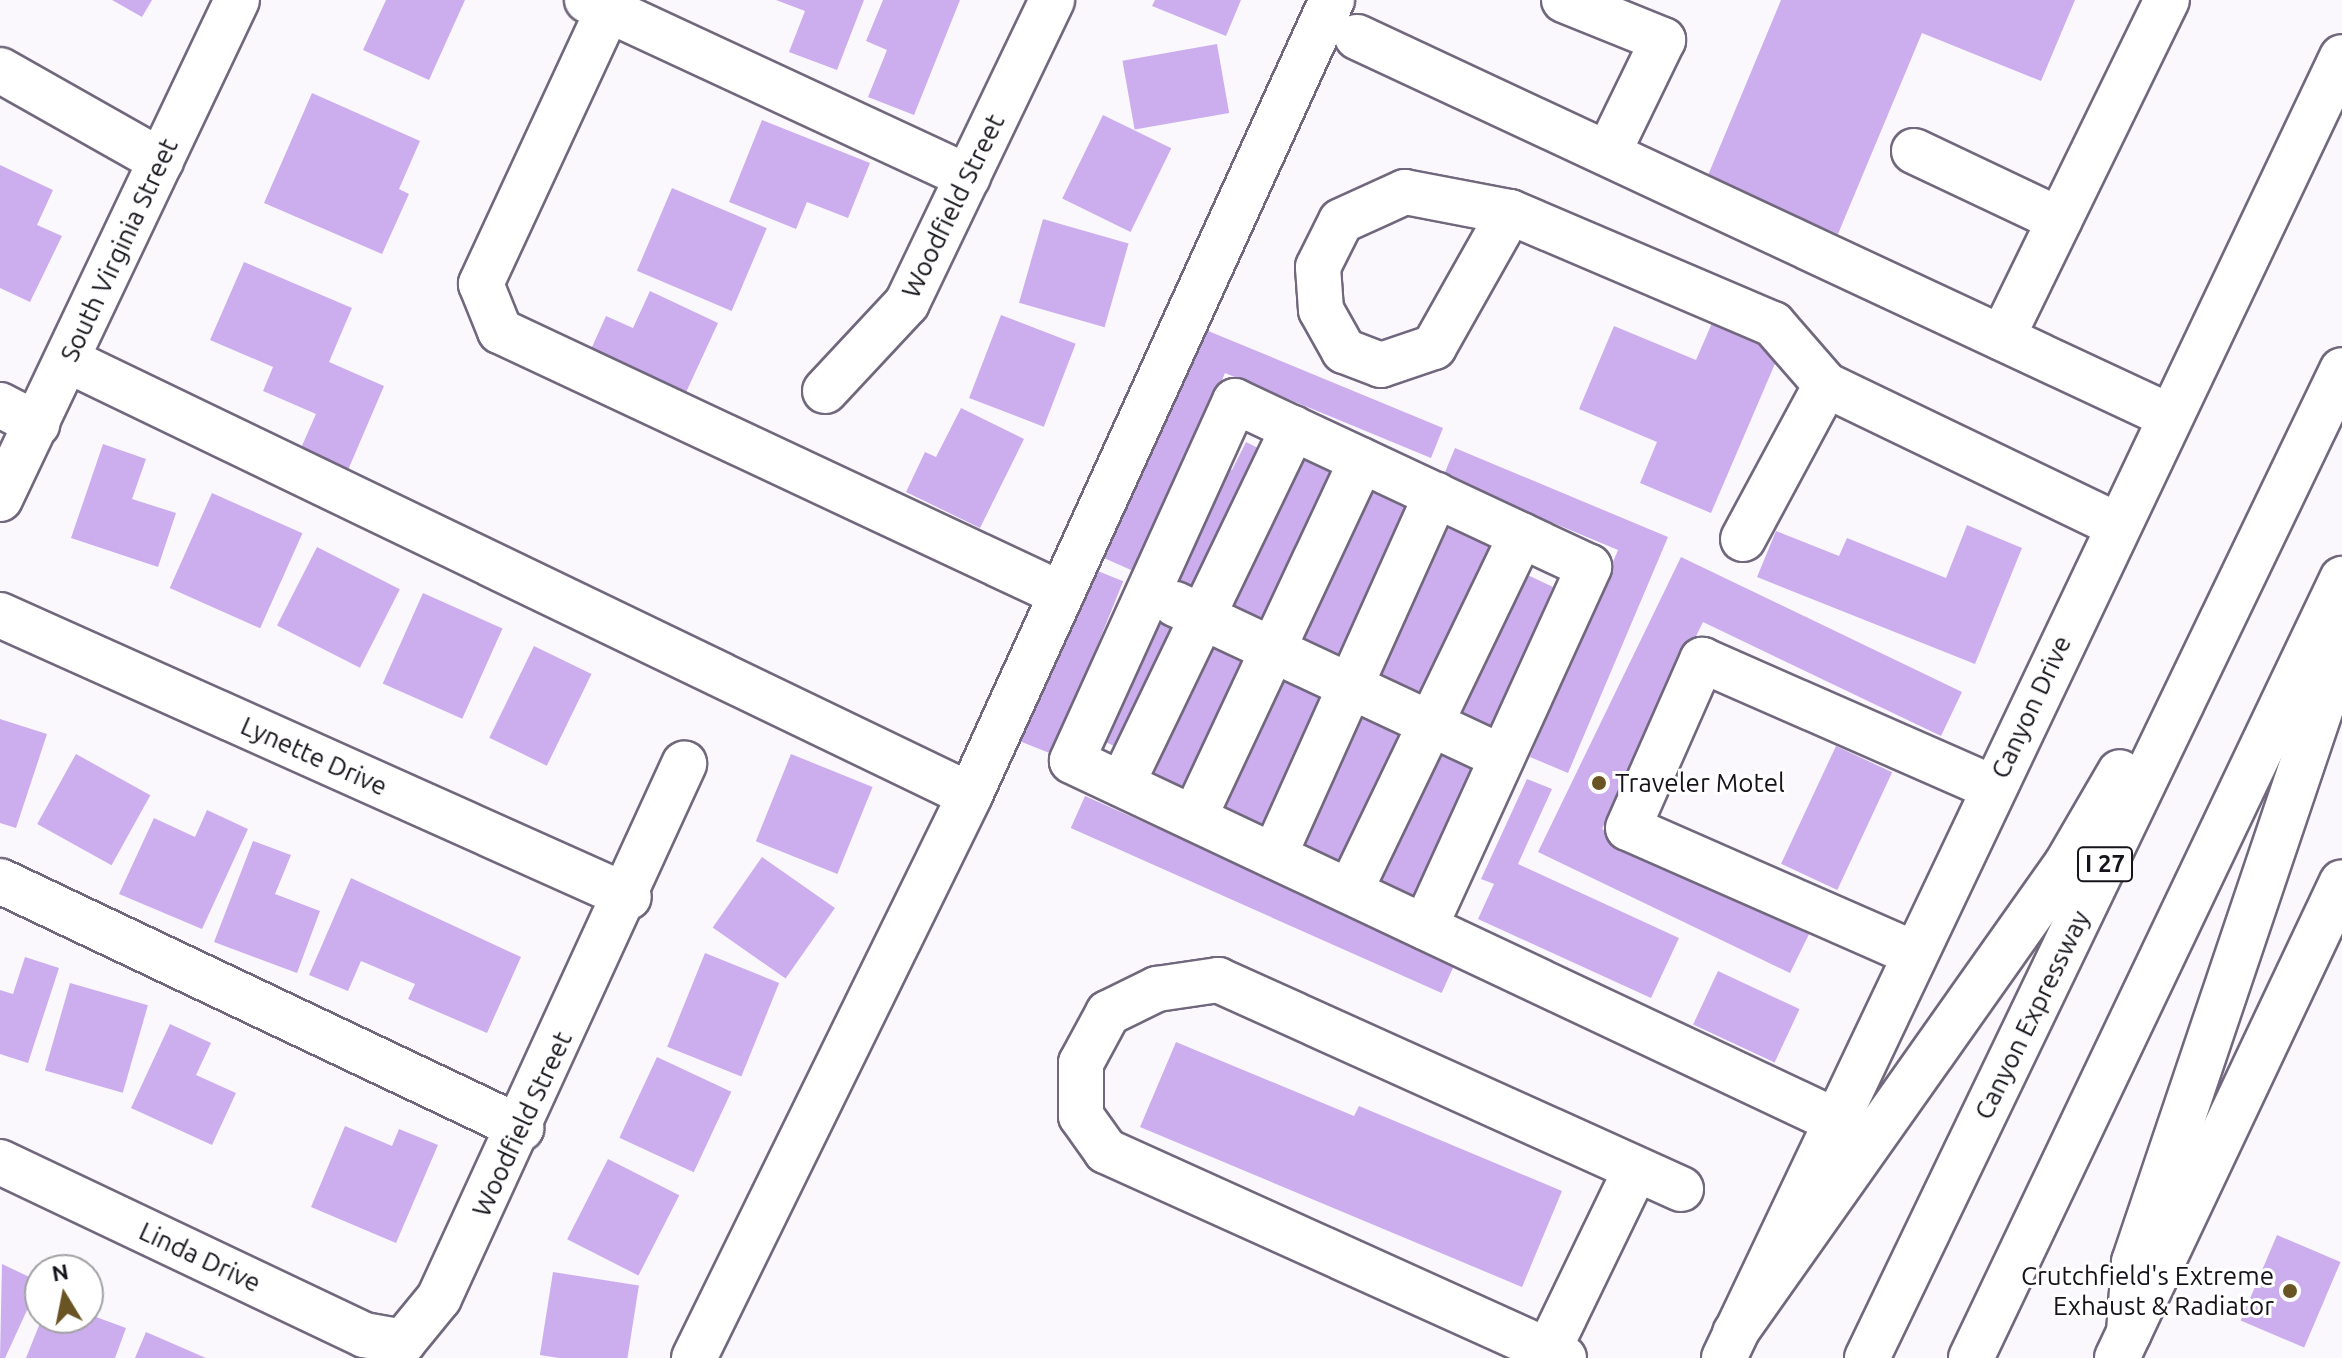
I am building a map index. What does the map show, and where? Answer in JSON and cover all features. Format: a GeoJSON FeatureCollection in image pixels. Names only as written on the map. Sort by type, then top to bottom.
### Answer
{"type":"FeatureCollection","features":[{"type":"Feature","properties":{"kind":"main road","name":"South Virginia Street"},"geometry":{"type":"LineString","coordinates":[[0,499],[18,414],[67,360],[237,0]]}},
{"type":"Feature","properties":{"kind":"main road","name":"Woodfield Street"},"geometry":{"type":"LineString","coordinates":[[825,391],[907,303],[1052,0]]}},
{"type":"Feature","properties":{"kind":"main road"},"geometry":{"type":"LineString","coordinates":[[694,1358],[970,795],[1332,0]]}},
{"type":"Feature","properties":{"kind":"main road"},"geometry":{"type":"LineString","coordinates":[[1564,0],[1663,40],[1609,151]]}},
{"type":"Feature","properties":{"kind":"main road"},"geometry":{"type":"LineString","coordinates":[[2002,338],[2167,0]]}},
{"type":"Feature","properties":{"kind":"main road"},"geometry":{"type":"LineString","coordinates":[[968,177],[597,5],[481,284],[500,331],[1061,594]]}},
{"type":"Feature","properties":{"kind":"main road"},"geometry":{"type":"LineString","coordinates":[[1357,37],[1609,151],[2169,416]]}},
{"type":"Feature","properties":{"kind":"main road","name":"Canyon Drive"},"geometry":{"type":"LineString","coordinates":[[1730,1346],[2117,525],[2342,57]]}},
{"type":"Feature","properties":{"kind":"main road"},"geometry":{"type":"LineString","coordinates":[[0,70],[161,161]]}},
{"type":"Feature","properties":{"kind":"main road"},"geometry":{"type":"LineString","coordinates":[[1914,151],[2060,220]]}},
{"type":"Feature","properties":{"kind":"main road"},"geometry":{"type":"LineString","coordinates":[[1510,212],[1434,347],[1381,365],[1344,351],[1321,310],[1318,267],[1341,221],[1405,192],[1510,212],[1773,324],[1826,385],[2117,525]]}},
{"type":"Feature","properties":{"kind":"main road"},"geometry":{"type":"LineString","coordinates":[[67,360],[970,795]]}},
{"type":"Feature","properties":{"kind":"main road","name":"Canyon Expressway"},"geometry":{"type":"LineString","coordinates":[[1867,1358],[2342,370]]}},
{"type":"Feature","properties":{"kind":"main road"},"geometry":{"type":"LineString","coordinates":[[1743,539],[1826,385]]}},
{"type":"Feature","properties":{"kind":"main road"},"geometry":{"type":"LineString","coordinates":[[1425,927],[1589,567],[1235,401],[1072,761],[1836,1121]]}},
{"type":"Feature","properties":{"kind":"main road"},"geometry":{"type":"LineString","coordinates":[[1122,784],[1293,428]]}},
{"type":"Feature","properties":{"kind":"main road"},"geometry":{"type":"LineString","coordinates":[[1194,818],[1362,460]]}},
{"type":"Feature","properties":{"kind":"main road"},"geometry":{"type":"LineString","coordinates":[[1730,1346],[2067,863],[2288,483]]}},
{"type":"Feature","properties":{"kind":"main road"},"geometry":{"type":"LineString","coordinates":[[1274,856],[1436,495]]}},
{"type":"Feature","properties":{"kind":"main road"},"geometry":{"type":"LineString","coordinates":[[1350,891],[1521,535]]}},
{"type":"Feature","properties":{"kind":"main road"},"geometry":{"type":"LineString","coordinates":[[1971,1358],[2342,579]]}},
{"type":"Feature","properties":{"kind":"main road"},"geometry":{"type":"LineString","coordinates":[[1149,592],[1502,757]]}},
{"type":"Feature","properties":{"kind":"main road","name":"Lynette Drive"},"geometry":{"type":"LineString","coordinates":[[0,615],[629,897]]}},
{"type":"Feature","properties":{"kind":"main road"},"geometry":{"type":"LineString","coordinates":[[2123,1346],[2134,1262],[2342,646]]}},
{"type":"Feature","properties":{"kind":"main road"},"geometry":{"type":"LineString","coordinates":[[1915,954],[1628,828],[1702,660],[1993,788]]}},
{"type":"Feature","properties":{"kind":"main road","name":"Woodfield Street"},"geometry":{"type":"LineString","coordinates":[[403,1342],[439,1298],[629,897],[684,764]]}},
{"type":"Feature","properties":{"kind":"main road"},"geometry":{"type":"LineString","coordinates":[[0,881],[521,1128]]}},
{"type":"Feature","properties":{"kind":"main road"},"geometry":{"type":"LineString","coordinates":[[2123,1346],[2342,882]]}},
{"type":"Feature","properties":{"kind":"main road"},"geometry":{"type":"LineString","coordinates":[[1636,1169],[1556,1354],[1106,1151],[1081,1116],[1081,1063],[1108,1013],[1157,989],[1218,980],[1681,1189]]}},
{"type":"Feature","properties":{"kind":"main road","name":"Linda Drive"},"geometry":{"type":"LineString","coordinates":[[0,1162],[364,1335],[403,1342]]}},
{"type":"Feature","properties":{"kind":"building"},"geometry":{"type":"Polygon","coordinates":[[[112,0],[152,0],[142,17],[112,0]]]}},
{"type":"Feature","properties":{"kind":"building"},"geometry":{"type":"Polygon","coordinates":[[[386,0],[465,0],[429,80],[363,50],[386,0]]]}},
{"type":"Feature","properties":{"kind":"building"},"geometry":{"type":"Polygon","coordinates":[[[776,0],[864,0],[837,70],[789,52],[805,11],[776,0]]]}},
{"type":"Feature","properties":{"kind":"building"},"geometry":{"type":"Polygon","coordinates":[[[883,0],[960,0],[914,115],[868,97],[887,50],[866,41],[883,0]]]}},
{"type":"Feature","properties":{"kind":"building"},"geometry":{"type":"Polygon","coordinates":[[[1155,0],[1241,0],[1226,36],[1152,6],[1155,0]]]}},
{"type":"Feature","properties":{"kind":"building"},"geometry":{"type":"Polygon","coordinates":[[[1781,0],[2075,0],[2041,81],[1922,33],[1838,234],[1706,180],[1781,0]]]}},
{"type":"Feature","properties":{"kind":"building"},"geometry":{"type":"Polygon","coordinates":[[[1217,44],[1229,113],[1135,130],[1122,61],[1217,44]]]}},
{"type":"Feature","properties":{"kind":"building"},"geometry":{"type":"Polygon","coordinates":[[[312,93],[420,141],[399,189],[409,194],[382,254],[264,203],[312,93]]]}},
{"type":"Feature","properties":{"kind":"building"},"geometry":{"type":"Polygon","coordinates":[[[1103,115],[1171,148],[1131,232],[1062,199],[1103,115]]]}},
{"type":"Feature","properties":{"kind":"building"},"geometry":{"type":"Polygon","coordinates":[[[762,120],[870,163],[848,218],[807,202],[796,229],[729,202],[762,120]]]}},
{"type":"Feature","properties":{"kind":"building"},"geometry":{"type":"Polygon","coordinates":[[[0,165],[53,190],[37,225],[62,236],[30,302],[0,288],[0,165]]]}},
{"type":"Feature","properties":{"kind":"building"},"geometry":{"type":"Polygon","coordinates":[[[672,188],[767,228],[732,311],[637,271],[672,188]]]}},
{"type":"Feature","properties":{"kind":"building"},"geometry":{"type":"Polygon","coordinates":[[[1043,219],[1129,244],[1105,327],[1019,303],[1043,219]]]}},
{"type":"Feature","properties":{"kind":"building"},"geometry":{"type":"Polygon","coordinates":[[[244,262],[352,308],[329,362],[384,386],[345,477],[297,457],[316,414],[263,391],[273,367],[210,340],[244,262]]]}},
{"type":"Feature","properties":{"kind":"building"},"geometry":{"type":"Polygon","coordinates":[[[650,291],[718,323],[682,401],[587,358],[606,316],[633,328],[650,291]]]}},
{"type":"Feature","properties":{"kind":"building"},"geometry":{"type":"Polygon","coordinates":[[[1001,315],[1076,344],[1044,427],[969,398],[1001,315]]]}},
{"type":"Feature","properties":{"kind":"building"},"geometry":{"type":"Polygon","coordinates":[[[1712,323],[1780,352],[1711,513],[1640,483],[1657,442],[1579,409],[1614,326],[1696,360],[1712,323]]]}},
{"type":"Feature","properties":{"kind":"building"},"geometry":{"type":"Polygon","coordinates":[[[1201,328],[1443,428],[1431,458],[1225,373],[1140,574],[1104,558],[1201,328]]]}},
{"type":"Feature","properties":{"kind":"building"},"geometry":{"type":"Polygon","coordinates":[[[961,408],[1024,439],[980,528],[906,492],[925,452],[936,457],[961,408]]]}},
{"type":"Feature","properties":{"kind":"building"},"geometry":{"type":"Polygon","coordinates":[[[1246,442],[1268,453],[1195,601],[1161,584],[1220,464],[1232,470],[1246,442]]]}},
{"type":"Feature","properties":{"kind":"building"},"geometry":{"type":"Polygon","coordinates":[[[103,444],[146,459],[132,499],[176,513],[158,567],[71,538],[103,444]]]}},
{"type":"Feature","properties":{"kind":"building"},"geometry":{"type":"Polygon","coordinates":[[[1455,448],[1668,537],[1568,773],[1530,757],[1618,550],[1443,477],[1455,448]]]}},
{"type":"Feature","properties":{"kind":"building"},"geometry":{"type":"Polygon","coordinates":[[[1297,455],[1340,475],[1266,633],[1223,614],[1297,455]]]}},
{"type":"Feature","properties":{"kind":"building"},"geometry":{"type":"Polygon","coordinates":[[[1365,488],[1417,510],[1348,671],[1297,649],[1365,488]]]}},
{"type":"Feature","properties":{"kind":"building"},"geometry":{"type":"Polygon","coordinates":[[[212,493],[302,533],[260,628],[170,588],[212,493]]]}},
{"type":"Feature","properties":{"kind":"building"},"geometry":{"type":"Polygon","coordinates":[[[1441,525],[1492,546],[1427,706],[1376,685],[1441,525]]]}},
{"type":"Feature","properties":{"kind":"building"},"geometry":{"type":"Polygon","coordinates":[[[1967,525],[2022,548],[1975,664],[1757,577],[1776,531],[1839,556],[1847,538],[1946,578],[1967,525]]]}},
{"type":"Feature","properties":{"kind":"building"},"geometry":{"type":"Polygon","coordinates":[[[317,547],[400,589],[360,668],[277,625],[317,547]]]}},
{"type":"Feature","properties":{"kind":"building","name":"Traveler Motel"},"geometry":{"type":"Polygon","coordinates":[[[1681,557],[1962,692],[1941,736],[1703,622],[1602,829],[1811,930],[1790,973],[1538,852],[1681,557]]]}},
{"type":"Feature","properties":{"kind":"building"},"geometry":{"type":"Polygon","coordinates":[[[1088,567],[1123,581],[1053,755],[1018,740],[1088,567]]]}},
{"type":"Feature","properties":{"kind":"building"},"geometry":{"type":"Polygon","coordinates":[[[1519,571],[1553,587],[1539,618],[1553,625],[1498,743],[1449,720],[1519,571]]]}},
{"type":"Feature","properties":{"kind":"building"},"geometry":{"type":"Polygon","coordinates":[[[423,593],[502,628],[462,719],[383,683],[423,593]]]}},
{"type":"Feature","properties":{"kind":"building"},"geometry":{"type":"Polygon","coordinates":[[[1156,607],[1188,623],[1123,751],[1091,734],[1156,607]]]}},
{"type":"Feature","properties":{"kind":"building"},"geometry":{"type":"Polygon","coordinates":[[[1210,636],[1253,653],[1195,796],[1152,779],[1210,636]]]}},
{"type":"Feature","properties":{"kind":"building"},"geometry":{"type":"Polygon","coordinates":[[[534,646],[592,674],[547,766],[489,738],[534,646]]]}},
{"type":"Feature","properties":{"kind":"building"},"geometry":{"type":"Polygon","coordinates":[[[1283,669],[1332,692],[1266,833],[1217,810],[1283,669]]]}},
{"type":"Feature","properties":{"kind":"building"},"geometry":{"type":"Polygon","coordinates":[[[1356,708],[1403,726],[1348,868],[1302,850],[1356,708]]]}},
{"type":"Feature","properties":{"kind":"building"},"geometry":{"type":"Polygon","coordinates":[[[0,719],[47,734],[16,828],[0,823],[0,719]]]}},
{"type":"Feature","properties":{"kind":"building"},"geometry":{"type":"Polygon","coordinates":[[[1440,742],[1489,765],[1423,905],[1374,882],[1440,742]]]}},
{"type":"Feature","properties":{"kind":"building"},"geometry":{"type":"Polygon","coordinates":[[[1836,746],[1892,772],[1837,890],[1781,864],[1836,746]]]}},
{"type":"Feature","properties":{"kind":"building"},"geometry":{"type":"Polygon","coordinates":[[[76,754],[150,795],[112,865],[37,824],[76,754]]]}},
{"type":"Feature","properties":{"kind":"building"},"geometry":{"type":"Polygon","coordinates":[[[791,754],[873,787],[837,874],[756,841],[791,754]]]}},
{"type":"Feature","properties":{"kind":"building"},"geometry":{"type":"Polygon","coordinates":[[[1527,779],[1552,789],[1518,864],[1679,938],[1651,998],[1478,919],[1494,884],[1481,879],[1527,779]]]}},
{"type":"Feature","properties":{"kind":"building"},"geometry":{"type":"Polygon","coordinates":[[[1085,796],[1456,961],[1442,993],[1071,828],[1085,796]]]}},
{"type":"Feature","properties":{"kind":"building"},"geometry":{"type":"Polygon","coordinates":[[[207,810],[248,829],[202,929],[119,894],[154,818],[195,837],[207,810]]]}},
{"type":"Feature","properties":{"kind":"building"},"geometry":{"type":"Polygon","coordinates":[[[253,841],[291,855],[275,894],[320,911],[297,973],[214,942],[253,841]]]}},
{"type":"Feature","properties":{"kind":"building"},"geometry":{"type":"Polygon","coordinates":[[[762,857],[835,908],[786,978],[713,927],[762,857]]]}},
{"type":"Feature","properties":{"kind":"building"},"geometry":{"type":"Polygon","coordinates":[[[351,878],[521,957],[487,1033],[408,999],[415,984],[361,961],[348,991],[309,975],[351,878]]]}},
{"type":"Feature","properties":{"kind":"building"},"geometry":{"type":"Polygon","coordinates":[[[705,953],[779,983],[741,1077],[667,1047],[705,953]]]}},
{"type":"Feature","properties":{"kind":"building"},"geometry":{"type":"Polygon","coordinates":[[[25,957],[59,968],[28,1063],[0,1054],[0,990],[13,994],[25,957]]]}},
{"type":"Feature","properties":{"kind":"building"},"geometry":{"type":"Polygon","coordinates":[[[1718,971],[1800,1009],[1775,1063],[1693,1024],[1718,971]]]}},
{"type":"Feature","properties":{"kind":"building"},"geometry":{"type":"Polygon","coordinates":[[[70,983],[148,1005],[123,1093],[45,1070],[70,983]]]}},
{"type":"Feature","properties":{"kind":"building"},"geometry":{"type":"Polygon","coordinates":[[[170,1024],[211,1043],[196,1075],[236,1093],[212,1145],[131,1108],[170,1024]]]}},
{"type":"Feature","properties":{"kind":"building"},"geometry":{"type":"Polygon","coordinates":[[[1176,1042],[1354,1116],[1359,1106],[1562,1191],[1522,1287],[1140,1127],[1176,1042]]]}},
{"type":"Feature","properties":{"kind":"building"},"geometry":{"type":"Polygon","coordinates":[[[657,1057],[731,1092],[694,1172],[619,1138],[657,1057]]]}},
{"type":"Feature","properties":{"kind":"building"},"geometry":{"type":"Polygon","coordinates":[[[345,1126],[392,1146],[399,1129],[438,1145],[396,1243],[311,1207],[345,1126]]]}},
{"type":"Feature","properties":{"kind":"building"},"geometry":{"type":"Polygon","coordinates":[[[608,1159],[679,1195],[638,1276],[567,1239],[608,1159]]]}},
{"type":"Feature","properties":{"kind":"building","name":"Crutchfield's Extreme Exhaust & Radiator"},"geometry":{"type":"Polygon","coordinates":[[[2277,1235],[2341,1262],[2304,1348],[2241,1321],[2277,1235]]]}},
{"type":"Feature","properties":{"kind":"building"},"geometry":{"type":"Polygon","coordinates":[[[2,1264],[24,1274],[24,1317],[5,1358],[0,1358],[2,1264]]]}},
{"type":"Feature","properties":{"kind":"building"},"geometry":{"type":"Polygon","coordinates":[[[553,1272],[639,1286],[627,1358],[540,1355],[553,1272]]]}},
{"type":"Feature","properties":{"kind":"building"},"geometry":{"type":"Polygon","coordinates":[[[104,1320],[126,1328],[115,1358],[26,1358],[36,1334],[104,1334],[104,1320]]]}},
{"type":"Feature","properties":{"kind":"building"},"geometry":{"type":"Polygon","coordinates":[[[146,1332],[206,1358],[135,1358],[146,1332]]]}},
{"type":"Feature","properties":{"kind":"place","name":"Traveler Motel"},"geometry":{"type":"Point","coordinates":[1599,783]}},
{"type":"Feature","properties":{"kind":"place","name":"Crutchfield's Extreme Exhaust & Radiator"},"geometry":{"type":"Point","coordinates":[2290,1291]}}]}
